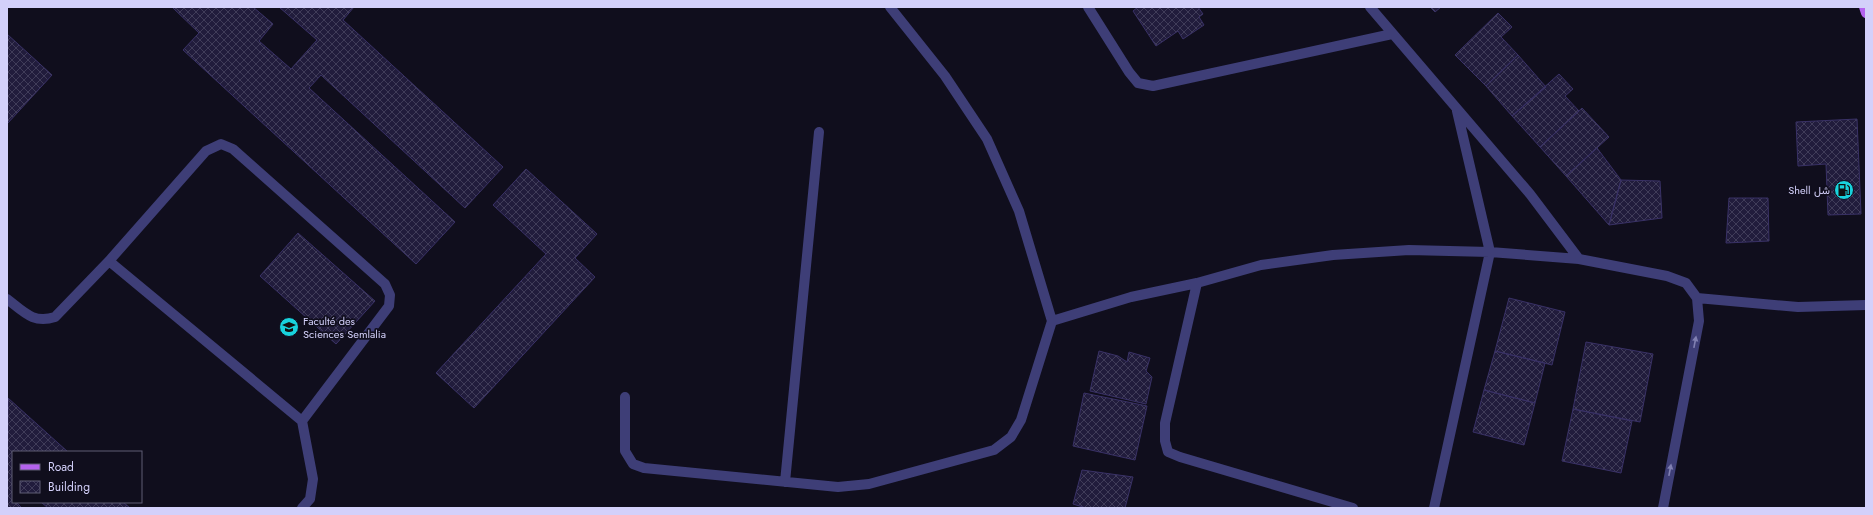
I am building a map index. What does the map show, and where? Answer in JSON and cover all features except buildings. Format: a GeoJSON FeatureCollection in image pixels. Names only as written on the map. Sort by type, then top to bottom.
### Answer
{"type":"FeatureCollection","features":[{"type":"Feature","properties":{"kind":"main road"},"geometry":{"type":"LineString","coordinates":[[1864,7],[1866,13]]}},
{"type":"Feature","properties":{"kind":"street"},"geometry":{"type":"LineString","coordinates":[[625,397],[625,451],[633,464],[644,468],[838,487],[869,484],[994,450],[1011,437],[1020,420],[1052,321],[1019,211],[987,139],[945,76],[890,7]]}},
{"type":"Feature","properties":{"kind":"street"},"geometry":{"type":"LineString","coordinates":[[1088,7],[1129,72],[1138,83],[1153,86],[1392,34]]}},
{"type":"Feature","properties":{"kind":"street"},"geometry":{"type":"LineString","coordinates":[[1370,7],[1530,194],[1579,258]]}},
{"type":"Feature","properties":{"kind":"street"},"geometry":{"type":"LineString","coordinates":[[1434,508],[1490,252],[1456,109]]}},
{"type":"Feature","properties":{"kind":"street"},"geometry":{"type":"LineString","coordinates":[[785,482],[819,132]]}},
{"type":"Feature","properties":{"kind":"street"},"geometry":{"type":"LineString","coordinates":[[7,299],[33,318],[44,320],[55,317],[109,261],[206,151],[220,144],[233,149],[385,284],[390,295],[389,306],[302,421]]}},
{"type":"Feature","properties":{"kind":"street"},"geometry":{"type":"LineString","coordinates":[[1052,321],[1131,297],[1197,283],[1261,265],[1333,255],[1409,250],[1490,252],[1579,258],[1667,276],[1686,283],[1697,298],[1699,321],[1663,508]]}},
{"type":"Feature","properties":{"kind":"street"},"geometry":{"type":"LineString","coordinates":[[109,261],[302,421],[313,479],[310,499],[302,508]]}},
{"type":"Feature","properties":{"kind":"street"},"geometry":{"type":"LineString","coordinates":[[1197,283],[1166,423],[1165,441],[1168,452],[1180,457],[1353,508]]}},
{"type":"Feature","properties":{"kind":"street"},"geometry":{"type":"LineString","coordinates":[[1697,298],[1798,307],[1866,305]]}},
{"type":"Feature","properties":{"kind":"place","name":"Shell شل"},"geometry":{"type":"Point","coordinates":[1844,190]}},
{"type":"Feature","properties":{"kind":"place","name":"Faculté des Sciences Semlalia"},"geometry":{"type":"Point","coordinates":[289,327]}}]}
